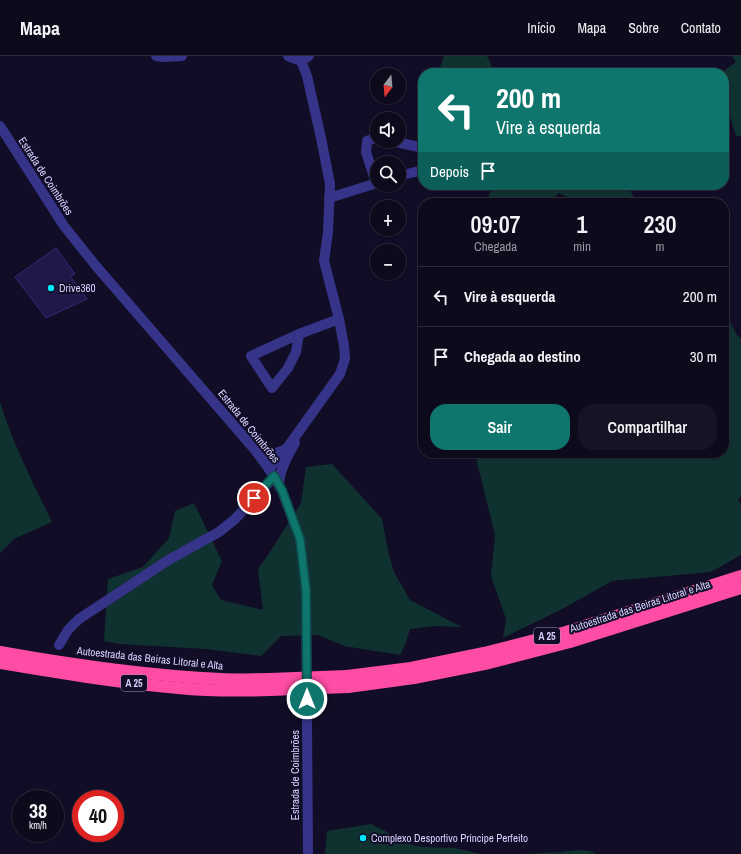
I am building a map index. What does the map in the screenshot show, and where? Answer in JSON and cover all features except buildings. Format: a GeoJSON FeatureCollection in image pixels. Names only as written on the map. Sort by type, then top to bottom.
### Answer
{"type":"FeatureCollection","features":[{"type":"Feature","properties":{"kind":"highway","name":"Autoestrada das Beiras Litoral e Alta"},"geometry":{"type":"LineString","coordinates":[[347,681],[498,649],[566,632],[741,576]]}},
{"type":"Feature","properties":{"kind":"highway","name":"Autoestrada das Beiras Litoral e Alta"},"geometry":{"type":"LineString","coordinates":[[0,663],[122,682],[180,689],[222,691],[270,685],[414,678],[489,663],[570,642],[741,588]]}},
{"type":"Feature","properties":{"kind":"highway","name":"Autoestrada das Beiras Litoral e Alta"},"geometry":{"type":"LineString","coordinates":[[0,652],[123,671],[214,678],[270,685]]}},
{"type":"Feature","properties":{"kind":"street"},"geometry":{"type":"LineString","coordinates":[[156,56],[182,56]]}},
{"type":"Feature","properties":{"kind":"street"},"geometry":{"type":"LineString","coordinates":[[59,645],[68,630],[79,619],[170,559],[219,532],[235,519],[272,473],[287,448],[340,374],[345,358],[345,352],[339,319],[324,261],[328,232],[330,184],[303,58],[288,56]]}},
{"type":"Feature","properties":{"kind":"street","name":"Estrada de Coimbrões"},"geometry":{"type":"LineString","coordinates":[[0,126],[64,226],[101,272],[255,450],[272,473],[282,490],[300,539],[306,590],[308,854]]}},
{"type":"Feature","properties":{"kind":"street"},"geometry":{"type":"LineString","coordinates":[[370,140],[367,141],[366,152],[370,164]]}},
{"type":"Feature","properties":{"kind":"street"},"geometry":{"type":"LineString","coordinates":[[406,144],[418,147]]}},
{"type":"Feature","properties":{"kind":"street"},"geometry":{"type":"LineString","coordinates":[[406,174],[418,171]]}},
{"type":"Feature","properties":{"kind":"street"},"geometry":{"type":"LineString","coordinates":[[329,198],[370,185]]}},
{"type":"Feature","properties":{"kind":"street"},"geometry":{"type":"LineString","coordinates":[[299,334],[296,352],[288,368],[272,388],[251,356],[299,334],[339,319]]}},
{"type":"Feature","properties":{"kind":"street"},"geometry":{"type":"LineString","coordinates":[[279,486],[279,479],[286,460],[308,419]]}},
{"type":"Feature","properties":{"kind":"street"},"geometry":{"type":"LineString","coordinates":[[255,450],[268,453],[279,453],[287,448]]}},
{"type":"Feature","properties":{"kind":"green space"},"geometry":{"type":"Polygon","coordinates":[[[444,56],[487,56],[493,68],[440,68],[444,56]]]}},
{"type":"Feature","properties":{"kind":"green space"},"geometry":{"type":"Polygon","coordinates":[[[732,56],[741,56],[741,136],[736,136],[729,113],[728,68],[736,62],[732,56]]]}},
{"type":"Feature","properties":{"kind":"green space"},"geometry":{"type":"Polygon","coordinates":[[[490,190],[630,190],[634,198],[569,198],[559,193],[554,198],[489,198],[490,190]]]}},
{"type":"Feature","properties":{"kind":"green space"},"geometry":{"type":"Polygon","coordinates":[[[729,320],[737,335],[741,338],[741,496],[738,500],[741,505],[741,555],[711,572],[612,581],[564,608],[503,638],[506,619],[491,576],[495,535],[476,458],[729,458],[729,320]]]}},
{"type":"Feature","properties":{"kind":"green space"},"geometry":{"type":"Polygon","coordinates":[[[0,402],[17,448],[52,522],[14,539],[0,553],[0,402]]]}},
{"type":"Feature","properties":{"kind":"green space"},"geometry":{"type":"Polygon","coordinates":[[[332,464],[382,519],[394,572],[410,600],[462,627],[435,626],[410,629],[400,655],[344,646],[318,635],[281,636],[261,656],[206,649],[119,644],[104,641],[108,579],[143,567],[169,538],[175,511],[194,503],[222,561],[212,585],[221,600],[263,610],[258,569],[301,503],[306,467],[332,464]]]}},
{"type":"Feature","properties":{"kind":"green space","name":"Complexo Desportivo Príncipe Perfeito"},"geometry":{"type":"Polygon","coordinates":[[[371,824],[413,845],[422,847],[455,848],[481,854],[325,854],[327,831],[371,824]]]}},
{"type":"Feature","properties":{"kind":"green space","name":"Complexo Desportivo Príncipe Perfeito"},"geometry":{"type":"Polygon","coordinates":[[[577,850],[590,851],[596,854],[524,854],[561,852],[577,850]]]}},
{"type":"Feature","properties":{"kind":"place","name":"Drive360"},"geometry":{"type":"Point","coordinates":[51,288]}},
{"type":"Feature","properties":{"kind":"place","name":"Complexo Desportivo Príncipe Perfeito"},"geometry":{"type":"Point","coordinates":[363,838]}},
{"type":"Feature","properties":{"kind":"route"},"geometry":{"type":"LineString","coordinates":[[254,498],[274,476],[282,490],[300,539],[306,590],[307,699]]}}]}
